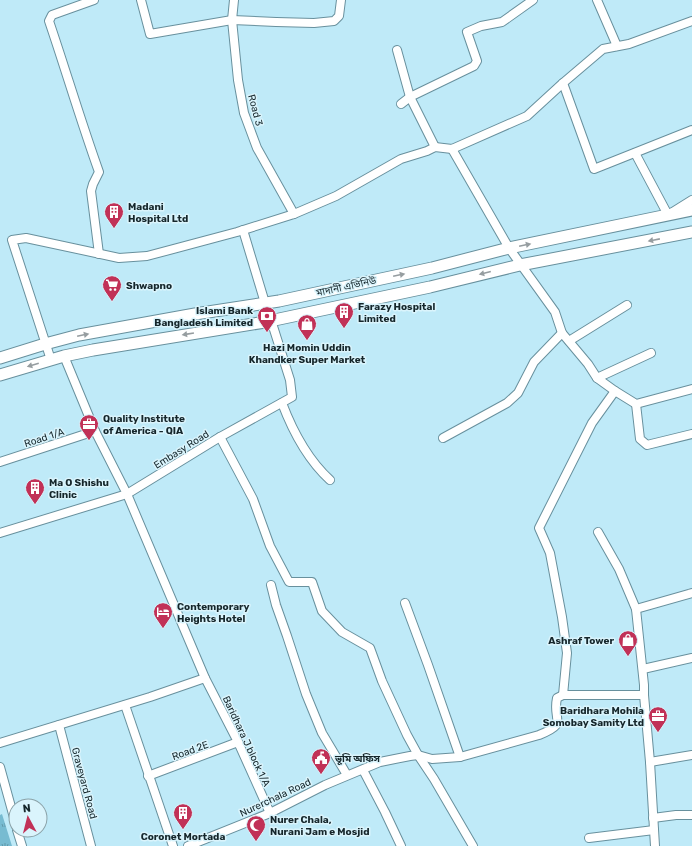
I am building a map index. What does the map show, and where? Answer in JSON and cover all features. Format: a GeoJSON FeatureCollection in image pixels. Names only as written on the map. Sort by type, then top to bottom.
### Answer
{"type":"FeatureCollection","features":[{"type":"Feature","properties":{"kind":"main road","name":"মাদানী এভিনিউ"},"geometry":{"type":"LineString","coordinates":[[0,358],[45,344],[134,325],[265,303],[432,268],[509,248],[692,210]]}},
{"type":"Feature","properties":{"kind":"main road","name":"মাদানী এভিনিউ"},"geometry":{"type":"LineString","coordinates":[[0,375],[64,356],[271,320],[430,287],[520,264],[692,232]]}},
{"type":"Feature","properties":{"kind":"street"},"geometry":{"type":"LineString","coordinates":[[94,0],[52,15],[49,21],[69,78],[86,137],[99,172],[91,191],[99,254]]}},
{"type":"Feature","properties":{"kind":"street"},"geometry":{"type":"LineString","coordinates":[[141,0],[150,34],[232,20],[276,22],[334,21],[339,16],[341,0]]}},
{"type":"Feature","properties":{"kind":"street","name":"Road 3"},"geometry":{"type":"LineString","coordinates":[[234,0],[232,20],[238,80],[244,113],[257,148],[294,214]]}},
{"type":"Feature","properties":{"kind":"street"},"geometry":{"type":"LineString","coordinates":[[401,104],[410,97],[474,66],[476,60],[468,32],[481,26],[502,22],[533,0]]}},
{"type":"Feature","properties":{"kind":"street"},"geometry":{"type":"LineString","coordinates":[[597,0],[617,46]]}},
{"type":"Feature","properties":{"kind":"street"},"geometry":{"type":"LineString","coordinates":[[51,360],[12,240],[26,238],[119,258],[147,256],[243,230],[294,214],[336,196],[401,159],[435,147],[452,149],[527,116],[562,83],[603,49],[629,44],[692,21]]}},
{"type":"Feature","properties":{"kind":"street"},"geometry":{"type":"LineString","coordinates":[[397,50],[410,97],[435,147]]}},
{"type":"Feature","properties":{"kind":"street"},"geometry":{"type":"LineString","coordinates":[[562,83],[594,169],[692,130]]}},
{"type":"Feature","properties":{"kind":"street"},"geometry":{"type":"LineString","coordinates":[[452,149],[509,248],[555,312],[562,333],[588,364],[597,378],[636,404],[692,389]]}},
{"type":"Feature","properties":{"kind":"street"},"geometry":{"type":"LineString","coordinates":[[635,153],[668,215],[692,200]]}},
{"type":"Feature","properties":{"kind":"street"},"geometry":{"type":"LineString","coordinates":[[243,230],[265,303]]}},
{"type":"Feature","properties":{"kind":"street"},"geometry":{"type":"LineString","coordinates":[[569,341],[627,305]]}},
{"type":"Feature","properties":{"kind":"street","name":"Embasy Road"},"geometry":{"type":"LineString","coordinates":[[0,533],[127,494],[220,437],[292,396],[290,380],[271,320]]}},
{"type":"Feature","properties":{"kind":"street"},"geometry":{"type":"LineString","coordinates":[[443,438],[507,403],[518,393],[534,362],[562,333]]}},
{"type":"Feature","properties":{"kind":"street"},"geometry":{"type":"LineString","coordinates":[[597,378],[650,352]]}},
{"type":"Feature","properties":{"kind":"street","name":"Baridhara J block 1/A"},"geometry":{"type":"LineString","coordinates":[[64,356],[95,431],[127,494],[205,678],[238,742],[270,813]]}},
{"type":"Feature","properties":{"kind":"street"},"geometry":{"type":"LineString","coordinates":[[615,391],[592,423],[539,528],[550,553],[562,617],[567,653],[563,694],[644,695]]}},
{"type":"Feature","properties":{"kind":"street"},"geometry":{"type":"LineString","coordinates":[[282,403],[300,444],[330,480]]}},
{"type":"Feature","properties":{"kind":"street"},"geometry":{"type":"LineString","coordinates":[[636,404],[640,439],[647,445],[692,434]]}},
{"type":"Feature","properties":{"kind":"street","name":"Road 1/A"},"geometry":{"type":"LineString","coordinates":[[0,462],[95,431]]}},
{"type":"Feature","properties":{"kind":"street"},"geometry":{"type":"LineString","coordinates":[[220,437],[253,499],[270,546],[289,582],[312,582],[322,611],[342,632],[370,648],[391,701],[418,755],[434,779],[473,846]]}},
{"type":"Feature","properties":{"kind":"street"},"geometry":{"type":"LineString","coordinates":[[598,532],[619,569],[636,609],[643,669],[655,846]]}},
{"type":"Feature","properties":{"kind":"street"},"geometry":{"type":"LineString","coordinates":[[271,585],[276,605],[288,636],[306,694],[322,733],[347,775]]}},
{"type":"Feature","properties":{"kind":"street"},"geometry":{"type":"LineString","coordinates":[[636,609],[692,594]]}},
{"type":"Feature","properties":{"kind":"street"},"geometry":{"type":"LineString","coordinates":[[404,603],[428,665],[460,757]]}},
{"type":"Feature","properties":{"kind":"street"},"geometry":{"type":"LineString","coordinates":[[643,669],[692,658]]}},
{"type":"Feature","properties":{"kind":"street"},"geometry":{"type":"LineString","coordinates":[[0,743],[125,705],[205,678]]}},
{"type":"Feature","properties":{"kind":"street","name":"Nurerchala Road"},"geometry":{"type":"LineString","coordinates":[[188,846],[270,813],[347,775],[363,770],[380,762],[397,757],[418,755],[432,759],[460,757],[532,737],[551,730],[556,727],[558,722],[556,703],[557,698],[563,694]]}},
{"type":"Feature","properties":{"kind":"street"},"geometry":{"type":"LineString","coordinates":[[125,705],[173,846]]}},
{"type":"Feature","properties":{"kind":"street","name":"Graveyard Road"},"geometry":{"type":"LineString","coordinates":[[59,725],[91,846]]}},
{"type":"Feature","properties":{"kind":"street","name":"Road 2E"},"geometry":{"type":"LineString","coordinates":[[148,776],[238,742]]}},
{"type":"Feature","properties":{"kind":"street"},"geometry":{"type":"LineString","coordinates":[[650,762],[692,755]]}},
{"type":"Feature","properties":{"kind":"street"},"geometry":{"type":"LineString","coordinates":[[0,767],[9,798]]}},
{"type":"Feature","properties":{"kind":"street"},"geometry":{"type":"LineString","coordinates":[[363,770],[385,812],[400,846]]}},
{"type":"Feature","properties":{"kind":"street"},"geometry":{"type":"LineString","coordinates":[[653,818],[676,815],[692,815]]}},
{"type":"Feature","properties":{"kind":"street"},"geometry":{"type":"LineString","coordinates":[[589,838],[654,830]]}},
{"type":"Feature","properties":{"kind":"green space"},"geometry":{"type":"Polygon","coordinates":[[[2,814],[8,838],[10,838],[12,846],[0,846],[0,815],[2,814]]]}},
{"type":"Feature","properties":{"kind":"place","name":"Madani Hospital Ltd"},"geometry":{"type":"Point","coordinates":[114,229]}},
{"type":"Feature","properties":{"kind":"place","name":"Shwapno"},"geometry":{"type":"Point","coordinates":[112,302]}},
{"type":"Feature","properties":{"kind":"place","name":"Farazy Hospital Limited"},"geometry":{"type":"Point","coordinates":[344,329]}},
{"type":"Feature","properties":{"kind":"place","name":"Islami Bank Bangladesh Limited"},"geometry":{"type":"Point","coordinates":[267,333]}},
{"type":"Feature","properties":{"kind":"place","name":"Hazi Momin Uddin Khandker Super Market"},"geometry":{"type":"Point","coordinates":[307,341]}},
{"type":"Feature","properties":{"kind":"place","name":"Quality Institute of America - QIA"},"geometry":{"type":"Point","coordinates":[89,441]}},
{"type":"Feature","properties":{"kind":"place","name":"Ma O Shishu Clinic"},"geometry":{"type":"Point","coordinates":[35,505]}},
{"type":"Feature","properties":{"kind":"place","name":"Contemporary Heights Hotel"},"geometry":{"type":"Point","coordinates":[163,629]}},
{"type":"Feature","properties":{"kind":"place","name":"Ashraf Tower"},"geometry":{"type":"Point","coordinates":[628,657]}},
{"type":"Feature","properties":{"kind":"place","name":"Baridhara Mohila Somobay Samity Ltd"},"geometry":{"type":"Point","coordinates":[658,733]}},
{"type":"Feature","properties":{"kind":"place","name":"ভূমি অফিস"},"geometry":{"type":"Point","coordinates":[321,775]}},
{"type":"Feature","properties":{"kind":"place","name":"Coronet Mortada"},"geometry":{"type":"Point","coordinates":[183,830]}},
{"type":"Feature","properties":{"kind":"place","name":"Nurer Chala, Nurani Jam e Mosjid"},"geometry":{"type":"Point","coordinates":[256,842]}}]}
